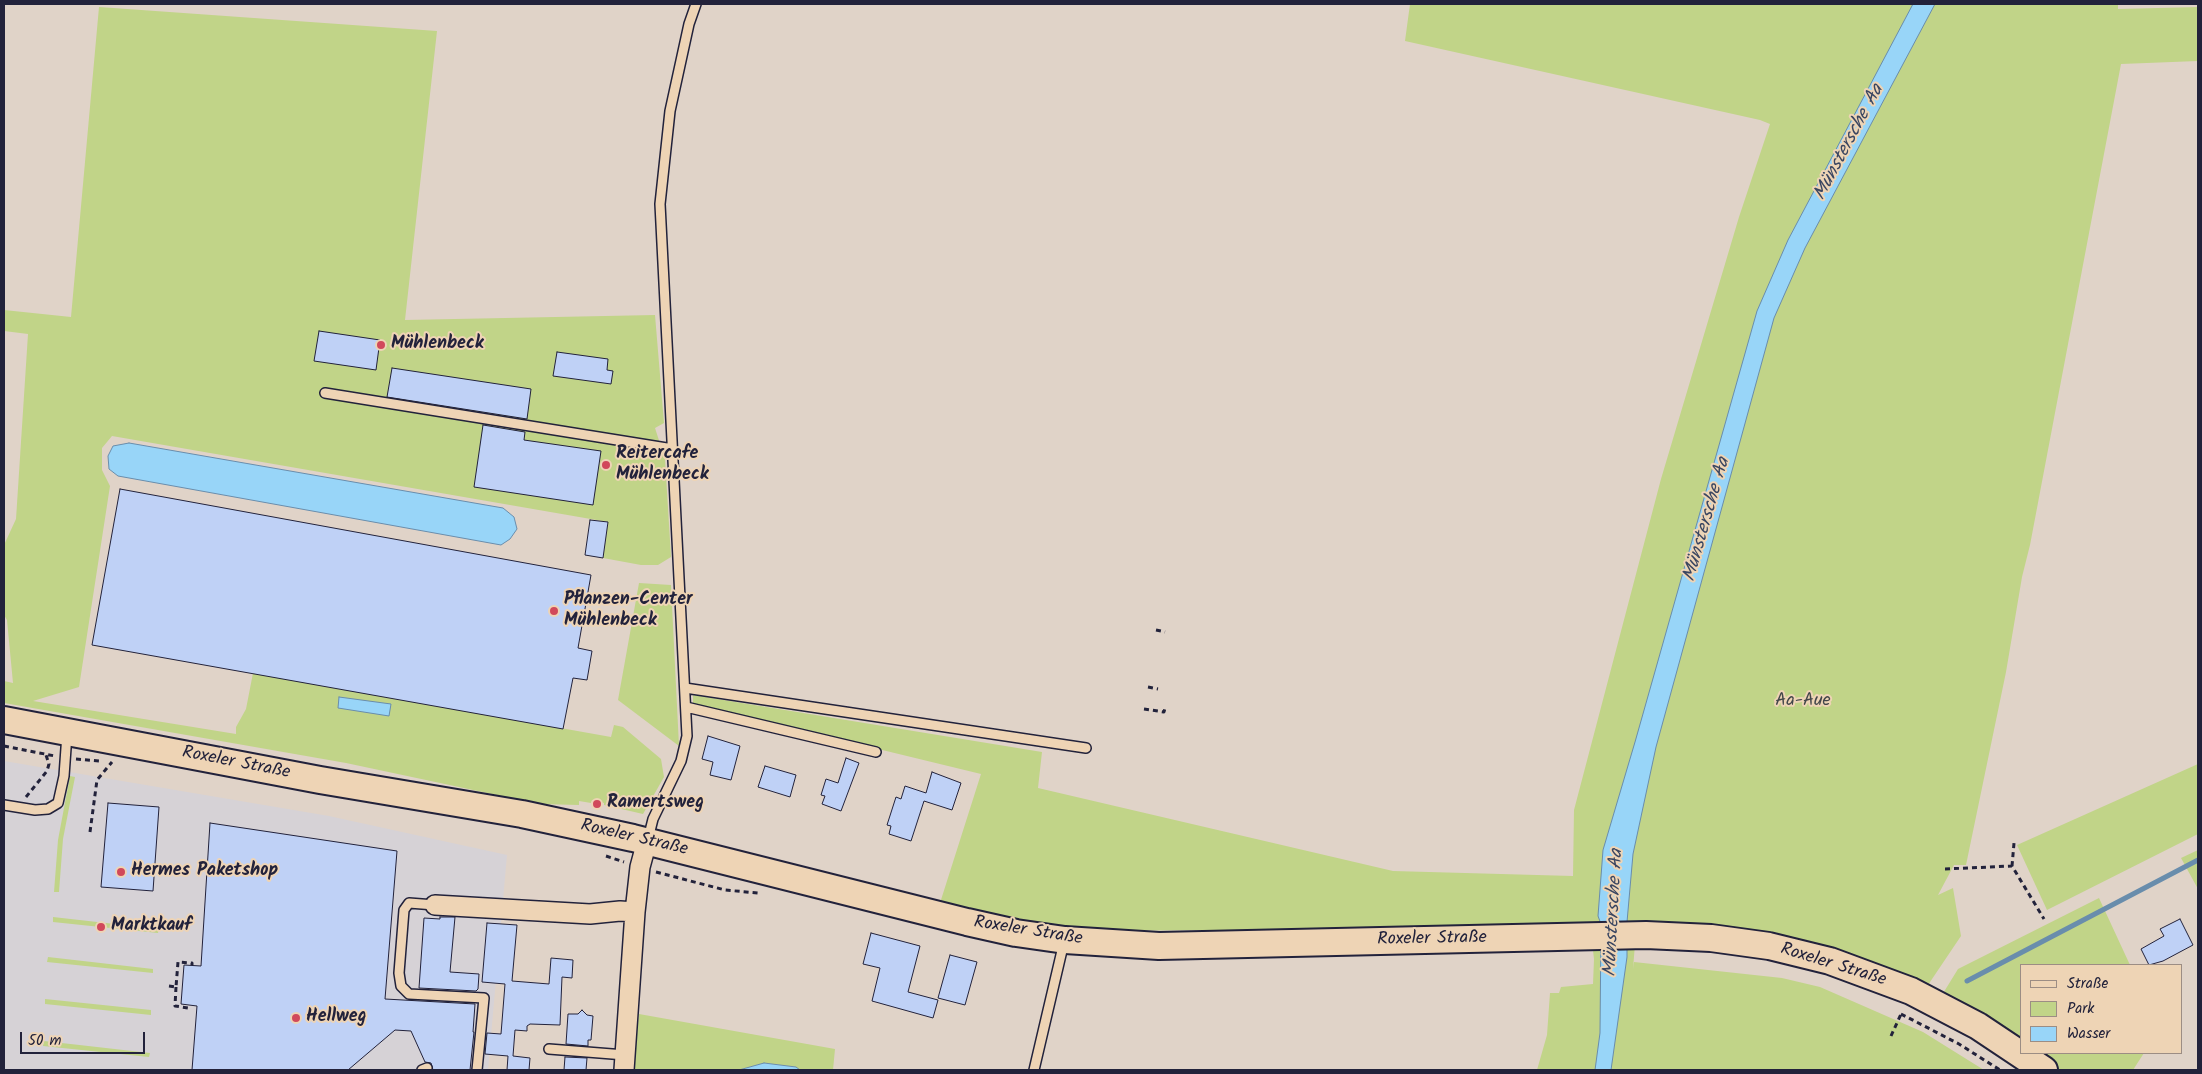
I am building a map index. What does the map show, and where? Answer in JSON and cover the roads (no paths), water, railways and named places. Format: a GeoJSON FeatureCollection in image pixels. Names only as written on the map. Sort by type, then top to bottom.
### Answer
{"type":"FeatureCollection","features":[{"type":"Feature","properties":{"kind":"main road","name":"Roxeler Straße"},"geometry":{"type":"LineString","coordinates":[[4,720],[320,780],[522,814],[647,841],[967,922],[1016,933],[1065,940],[1159,946],[1646,936],[1711,938],[1769,946],[1830,962],[1912,991],[1978,1026],[2044,1070]]}},
{"type":"Feature","properties":{"kind":"street"},"geometry":{"type":"LineString","coordinates":[[625,1062],[635,912],[640,868],[647,841]]}},
{"type":"Feature","properties":{"kind":"street"},"geometry":{"type":"LineString","coordinates":[[435,904],[590,914],[620,911],[635,912]]}},
{"type":"Feature","properties":{"kind":"lane"},"geometry":{"type":"LineString","coordinates":[[647,841],[653,819],[681,761],[687,736],[660,204],[670,111],[689,24],[696,4]]}},
{"type":"Feature","properties":{"kind":"lane"},"geometry":{"type":"LineString","coordinates":[[324,393],[673,450]]}},
{"type":"Feature","properties":{"kind":"lane"},"geometry":{"type":"LineString","coordinates":[[685,688],[1086,748]]}},
{"type":"Feature","properties":{"kind":"lane"},"geometry":{"type":"LineString","coordinates":[[686,707],[876,752]]}},
{"type":"Feature","properties":{"kind":"lane"},"geometry":{"type":"LineString","coordinates":[[4,805],[35,810],[48,809],[58,803],[64,776],[67,732]]}},
{"type":"Feature","properties":{"kind":"lane"},"geometry":{"type":"LineString","coordinates":[[435,904],[409,903],[404,910],[399,973],[401,986],[409,994],[484,998],[477,1070]]}},
{"type":"Feature","properties":{"kind":"lane"},"geometry":{"type":"LineString","coordinates":[[1034,1070],[1065,940]]}},
{"type":"Feature","properties":{"kind":"lane"},"geometry":{"type":"LineString","coordinates":[[549,1048],[625,1062]]}},
{"type":"Feature","properties":{"kind":"water","name":"Münstersche Aa"},"geometry":{"type":"Polygon","coordinates":[[[1913,4],[1935,4],[1805,248],[1774,318],[1656,747],[1633,854],[1627,922],[1627,957],[1611,1070],[1595,1070],[1600,1033],[1601,924],[1598,916],[1603,850],[1757,311],[1788,240],[1913,4]]]}},
{"type":"Feature","properties":{"kind":"water"},"geometry":{"type":"Polygon","coordinates":[[[129,443],[503,508],[514,517],[517,529],[510,539],[501,545],[118,476],[109,469],[108,456],[113,446],[129,443]]]}},
{"type":"Feature","properties":{"kind":"water"},"geometry":{"type":"Polygon","coordinates":[[[339,697],[391,704],[389,716],[338,708],[339,697]]]}},
{"type":"Feature","properties":{"kind":"water"},"geometry":{"type":"Polygon","coordinates":[[[764,1063],[796,1067],[800,1070],[739,1070],[764,1063]]]}},
{"type":"Feature","properties":{"kind":"waterway"},"geometry":{"type":"LineString","coordinates":[[1967,981],[2198,860]]}},
{"type":"Feature","properties":{"kind":"place","name":"Mühlenbeck"},"geometry":{"type":"Point","coordinates":[381,345]}},
{"type":"Feature","properties":{"kind":"place","name":"Reitercafe Mühlenbeck"},"geometry":{"type":"Point","coordinates":[606,465]}},
{"type":"Feature","properties":{"kind":"place","name":"Pflanzen-Center Mühlenbeck"},"geometry":{"type":"Point","coordinates":[554,611]}},
{"type":"Feature","properties":{"kind":"place","name":"Ramertsweg"},"geometry":{"type":"Point","coordinates":[597,804]}},
{"type":"Feature","properties":{"kind":"place","name":"Hermes Paketshop"},"geometry":{"type":"Point","coordinates":[121,872]}},
{"type":"Feature","properties":{"kind":"place","name":"Marktkauf"},"geometry":{"type":"Point","coordinates":[101,927]}},
{"type":"Feature","properties":{"kind":"place","name":"Hellweg"},"geometry":{"type":"Point","coordinates":[296,1018]}},
{"type":"Feature","properties":{"kind":"park label","name":"Aa-Aue"},"geometry":{"type":"Point","coordinates":[1803,702]}}]}
